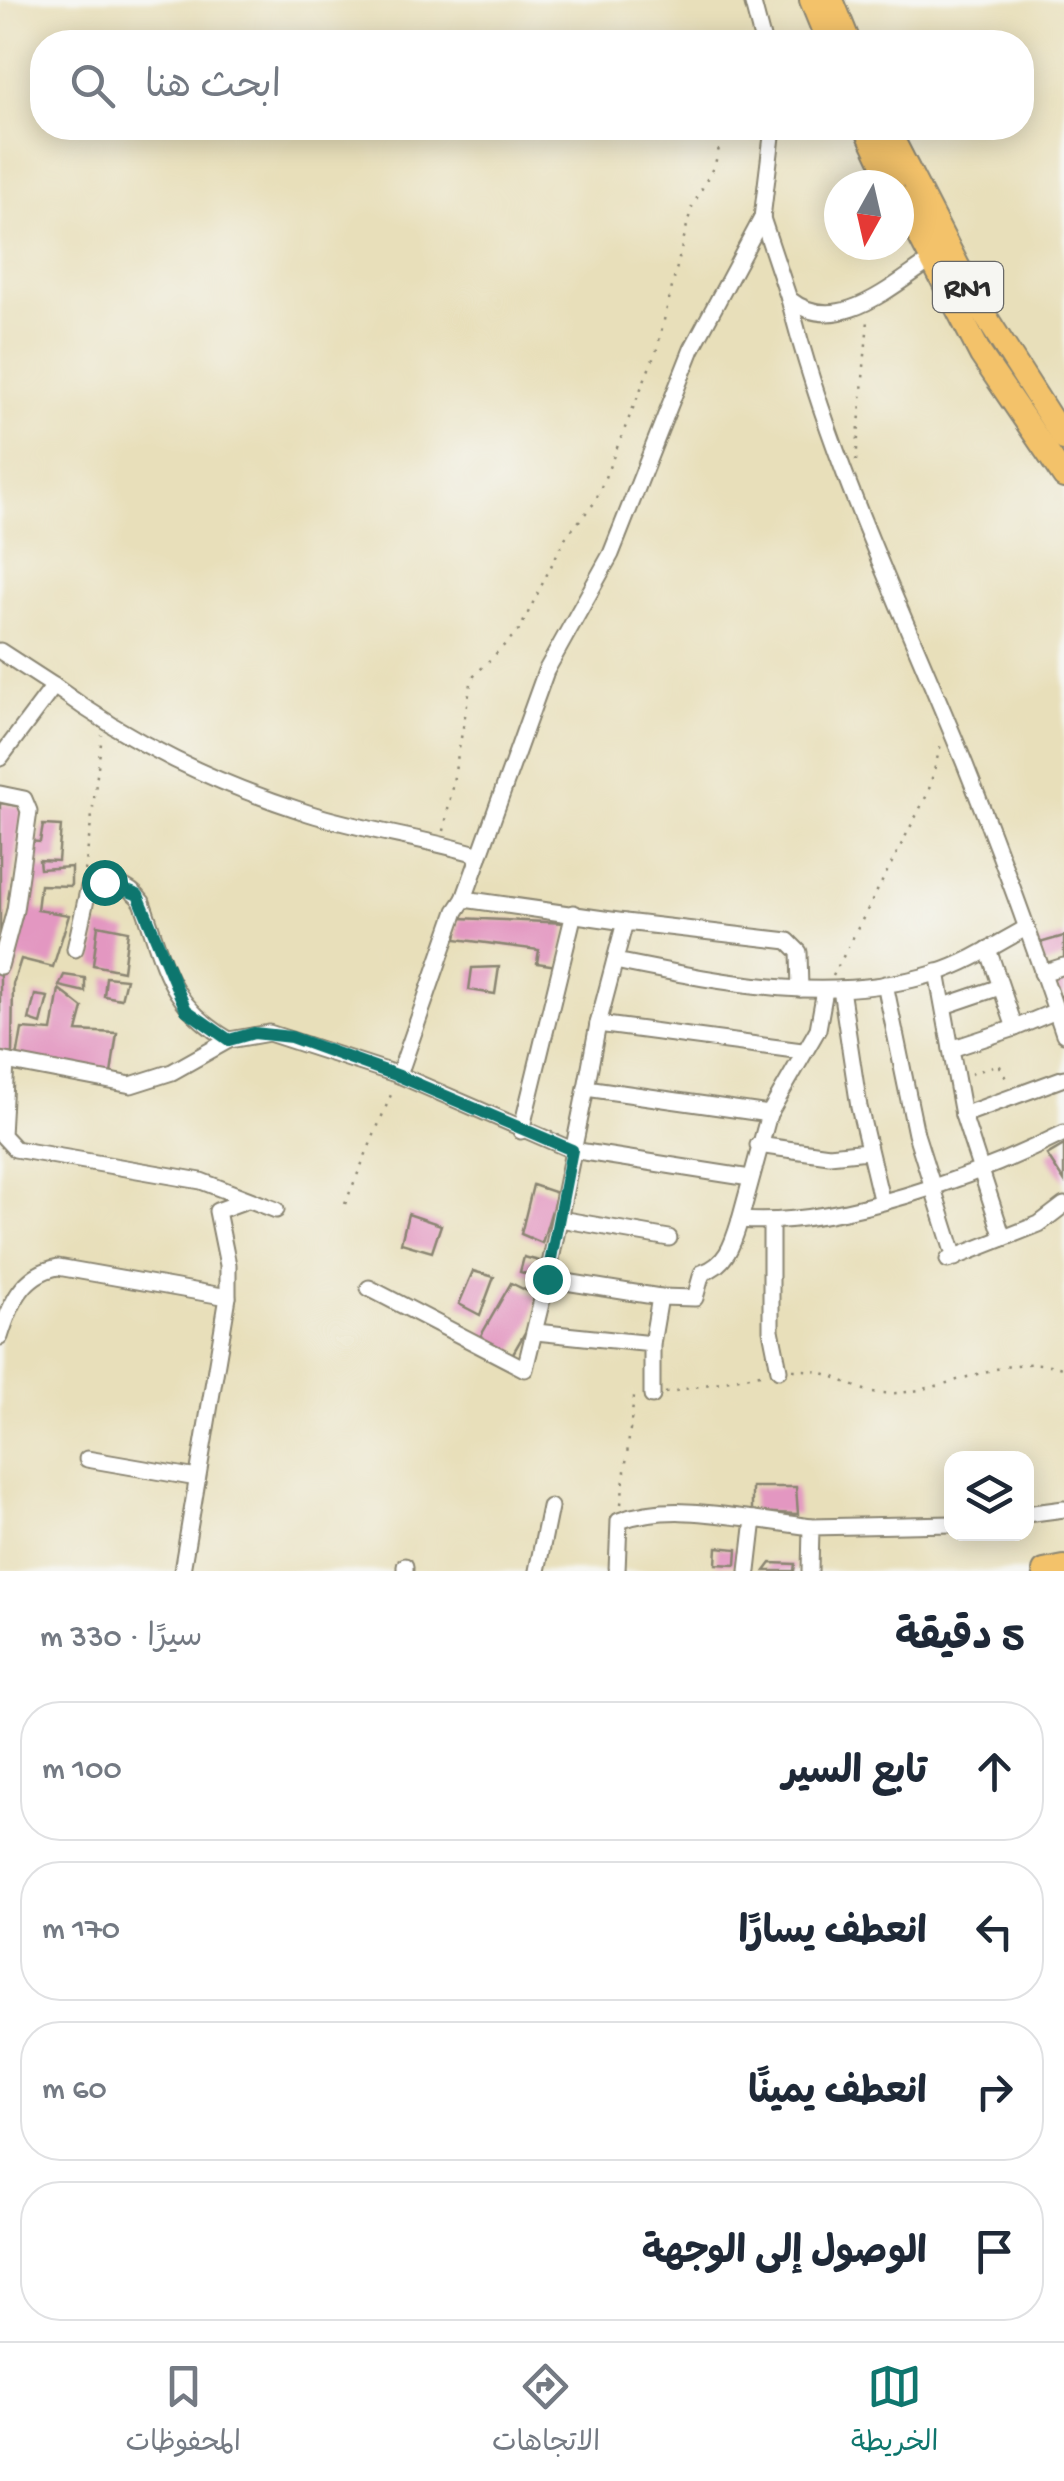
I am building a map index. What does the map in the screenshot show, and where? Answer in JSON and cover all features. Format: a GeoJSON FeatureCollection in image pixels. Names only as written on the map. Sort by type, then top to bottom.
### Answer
{"type":"FeatureCollection","features":[{"type":"Feature","properties":{"kind":"highway"},"geometry":{"type":"LineString","coordinates":[[811,0],[823,30]]}},
{"type":"Feature","properties":{"kind":"highway"},"geometry":{"type":"LineString","coordinates":[[832,0],[844,30]]}},
{"type":"Feature","properties":{"kind":"highway"},"geometry":{"type":"LineString","coordinates":[[872,140],[886,170]]}},
{"type":"Feature","properties":{"kind":"highway","name":"RN1"},"geometry":{"type":"LineString","coordinates":[[894,140],[976,303],[1064,439]]}},
{"type":"Feature","properties":{"kind":"highway","name":"RN1"},"geometry":{"type":"LineString","coordinates":[[914,228],[981,356],[1064,477]]}},
{"type":"Feature","properties":{"kind":"highway"},"geometry":{"type":"LineString","coordinates":[[1044,1571],[1064,1567]]}},
{"type":"Feature","properties":{"kind":"street"},"geometry":{"type":"LineString","coordinates":[[752,0],[760,30]]}},
{"type":"Feature","properties":{"kind":"street"},"geometry":{"type":"LineString","coordinates":[[399,1076],[546,671],[610,554],[692,348],[762,218],[771,140]]}},
{"type":"Feature","properties":{"kind":"street"},"geometry":{"type":"LineString","coordinates":[[762,218],[778,275],[789,298],[807,371],[1060,1012],[1064,1034]]}},
{"type":"Feature","properties":{"kind":"street"},"geometry":{"type":"LineString","coordinates":[[789,298],[801,308],[833,316],[870,299],[930,261]]}},
{"type":"Feature","properties":{"kind":"street"},"geometry":{"type":"LineString","coordinates":[[0,651],[104,723],[157,754],[295,808],[442,842],[480,855]]}},
{"type":"Feature","properties":{"kind":"street"},"geometry":{"type":"LineString","coordinates":[[0,758],[54,686]]}},
{"type":"Feature","properties":{"kind":"street"},"geometry":{"type":"LineString","coordinates":[[0,794],[24,799],[29,812],[15,910],[0,966]]}},
{"type":"Feature","properties":{"kind":"street"},"geometry":{"type":"LineString","coordinates":[[75,949],[85,890],[97,881],[138,895],[186,1010],[229,1040]]}},
{"type":"Feature","properties":{"kind":"street"},"geometry":{"type":"LineString","coordinates":[[464,899],[788,941],[799,952],[800,989]]}},
{"type":"Feature","properties":{"kind":"street"},"geometry":{"type":"LineString","coordinates":[[521,1131],[574,913]]}},
{"type":"Feature","properties":{"kind":"street"},"geometry":{"type":"LineString","coordinates":[[369,1288],[522,1368],[528,1367],[598,1024],[625,922]]}},
{"type":"Feature","properties":{"kind":"street"},"geometry":{"type":"LineString","coordinates":[[615,961],[758,986],[833,989],[885,984],[937,972],[1026,928]]}},
{"type":"Feature","properties":{"kind":"street"},"geometry":{"type":"LineString","coordinates":[[988,949],[1014,1028]]}},
{"type":"Feature","properties":{"kind":"street"},"geometry":{"type":"LineString","coordinates":[[1042,974],[1064,966]]}},
{"type":"Feature","properties":{"kind":"street"},"geometry":{"type":"LineString","coordinates":[[937,972],[963,1115],[1003,1238]]}},
{"type":"Feature","properties":{"kind":"street"},"geometry":{"type":"LineString","coordinates":[[885,984],[916,1134],[951,1259],[1055,1216],[1064,1205]]}},
{"type":"Feature","properties":{"kind":"street"},"geometry":{"type":"LineString","coordinates":[[944,1006],[1000,987]]}},
{"type":"Feature","properties":{"kind":"street"},"geometry":{"type":"LineString","coordinates":[[547,1279],[660,1297],[695,1298],[702,1273],[716,1268],[726,1257],[769,1114],[818,1029],[833,989]]}},
{"type":"Feature","properties":{"kind":"street"},"geometry":{"type":"LineString","coordinates":[[833,989],[882,1199]]}},
{"type":"Feature","properties":{"kind":"street"},"geometry":{"type":"LineString","coordinates":[[952,1049],[1060,1012]]}},
{"type":"Feature","properties":{"kind":"street"},"geometry":{"type":"LineString","coordinates":[[598,1024],[802,1051]]}},
{"type":"Feature","properties":{"kind":"street"},"geometry":{"type":"LineString","coordinates":[[276,1210],[201,1182],[15,1149],[2,1135],[3,1061],[131,1085],[172,1072],[229,1040],[254,1033],[291,1037],[399,1076],[572,1150],[750,1178]]}},
{"type":"Feature","properties":{"kind":"street"},"geometry":{"type":"LineString","coordinates":[[963,1115],[1064,1078]]}},
{"type":"Feature","properties":{"kind":"street"},"geometry":{"type":"LineString","coordinates":[[586,1088],[769,1114]]}},
{"type":"Feature","properties":{"kind":"street"},"geometry":{"type":"LineString","coordinates":[[740,1220],[805,1220],[932,1187],[981,1171],[1064,1133]]}},
{"type":"Feature","properties":{"kind":"street"},"geometry":{"type":"LineString","coordinates":[[758,1145],[829,1155],[868,1151]]}},
{"type":"Feature","properties":{"kind":"street"},"geometry":{"type":"LineString","coordinates":[[182,1571],[228,1297],[228,1265],[217,1211],[247,1200]]}},
{"type":"Feature","properties":{"kind":"street"},"geometry":{"type":"LineString","coordinates":[[560,1220],[668,1238]]}},
{"type":"Feature","properties":{"kind":"street"},"geometry":{"type":"LineString","coordinates":[[771,1223],[771,1330],[778,1370]]}},
{"type":"Feature","properties":{"kind":"street"},"geometry":{"type":"LineString","coordinates":[[0,1338],[26,1280],[34,1273],[58,1267],[228,1297]]}},
{"type":"Feature","properties":{"kind":"street"},"geometry":{"type":"LineString","coordinates":[[652,1396],[652,1344],[660,1297]]}},
{"type":"Feature","properties":{"kind":"street"},"geometry":{"type":"LineString","coordinates":[[536,1332],[652,1344]]}},
{"type":"Feature","properties":{"kind":"street"},"geometry":{"type":"LineString","coordinates":[[87,1459],[197,1478]]}},
{"type":"Feature","properties":{"kind":"street"},"geometry":{"type":"LineString","coordinates":[[537,1571],[550,1507]]}},
{"type":"Feature","properties":{"kind":"street"},"geometry":{"type":"LineString","coordinates":[[1034,1513],[1064,1509]]}},
{"type":"Feature","properties":{"kind":"street"},"geometry":{"type":"LineString","coordinates":[[617,1571],[620,1521],[646,1513],[692,1512],[811,1527],[944,1524]]}},
{"type":"Feature","properties":{"kind":"street"},"geometry":{"type":"LineString","coordinates":[[748,1571],[754,1519]]}},
{"type":"Feature","properties":{"kind":"street"},"geometry":{"type":"LineString","coordinates":[[810,1571],[811,1527]]}},
{"type":"Feature","properties":{"kind":"path"},"geometry":{"type":"LineString","coordinates":[[442,842],[472,678],[520,629],[566,538],[595,502],[656,349],[691,209],[715,164],[721,140]]}},
{"type":"Feature","properties":{"kind":"path"},"geometry":{"type":"LineString","coordinates":[[856,472],[870,299]]}},
{"type":"Feature","properties":{"kind":"path"},"geometry":{"type":"LineString","coordinates":[[833,989],[928,793],[946,721]]}},
{"type":"Feature","properties":{"kind":"path"},"geometry":{"type":"LineString","coordinates":[[85,890],[86,844],[104,723]]}},
{"type":"Feature","properties":{"kind":"path"},"geometry":{"type":"LineString","coordinates":[[958,1080],[999,1064],[1013,1098]]}},
{"type":"Feature","properties":{"kind":"path"},"geometry":{"type":"LineString","coordinates":[[345,1204],[399,1076]]}},
{"type":"Feature","properties":{"kind":"path"},"geometry":{"type":"LineString","coordinates":[[620,1521],[634,1397],[778,1370],[831,1372],[864,1390],[884,1393],[971,1380],[1032,1361],[1064,1369]]}},
{"type":"Feature","properties":{"kind":"building"},"geometry":{"type":"Polygon","coordinates":[[[0,803],[23,807],[2,941],[0,941],[0,803]]]}},
{"type":"Feature","properties":{"kind":"building"},"geometry":{"type":"Polygon","coordinates":[[[43,825],[61,826],[58,861],[39,860],[40,869],[71,867],[71,886],[40,885],[37,910],[69,915],[53,967],[21,959],[13,984],[12,1054],[0,1052],[0,974],[12,947],[27,841],[40,842],[43,825]]]}},
{"type":"Feature","properties":{"kind":"building"},"geometry":{"type":"Polygon","coordinates":[[[459,918],[567,923],[557,966],[537,963],[539,950],[456,939],[459,918]]]}},
{"type":"Feature","properties":{"kind":"building"},"geometry":{"type":"Polygon","coordinates":[[[98,925],[128,931],[123,971],[93,965],[98,925]]]}},
{"type":"Feature","properties":{"kind":"building"},"geometry":{"type":"Polygon","coordinates":[[[1064,936],[1064,958],[1044,965],[1036,944],[1064,936]]]}},
{"type":"Feature","properties":{"kind":"building"},"geometry":{"type":"Polygon","coordinates":[[[499,967],[495,994],[469,990],[472,968],[499,967]]]}},
{"type":"Feature","properties":{"kind":"building"},"geometry":{"type":"Polygon","coordinates":[[[1064,970],[1064,995],[1060,997],[1051,975],[1064,970]]]}},
{"type":"Feature","properties":{"kind":"building"},"geometry":{"type":"Polygon","coordinates":[[[64,975],[85,978],[85,992],[59,986],[64,975]]]}},
{"type":"Feature","properties":{"kind":"building"},"geometry":{"type":"Polygon","coordinates":[[[106,977],[126,979],[121,999],[104,996],[106,977]]]}},
{"type":"Feature","properties":{"kind":"building"},"geometry":{"type":"Polygon","coordinates":[[[59,989],[83,1008],[77,1031],[117,1033],[111,1074],[17,1058],[22,1029],[52,1031],[59,989]]]}},
{"type":"Feature","properties":{"kind":"building"},"geometry":{"type":"Polygon","coordinates":[[[35,995],[48,997],[41,1024],[29,1020],[35,995]]]}},
{"type":"Feature","properties":{"kind":"building"},"geometry":{"type":"Polygon","coordinates":[[[1064,1145],[1064,1181],[1047,1155],[1064,1145]]]}},
{"type":"Feature","properties":{"kind":"building"},"geometry":{"type":"Polygon","coordinates":[[[533,1185],[557,1193],[542,1243],[521,1234],[533,1185]]]}},
{"type":"Feature","properties":{"kind":"building"},"geometry":{"type":"Polygon","coordinates":[[[408,1214],[441,1225],[432,1252],[401,1243],[408,1214]]]}},
{"type":"Feature","properties":{"kind":"building"},"geometry":{"type":"Polygon","coordinates":[[[524,1257],[543,1262],[540,1278],[520,1272],[524,1257]]]}},
{"type":"Feature","properties":{"kind":"building"},"geometry":{"type":"Polygon","coordinates":[[[473,1271],[494,1277],[480,1315],[459,1304],[473,1271]]]}},
{"type":"Feature","properties":{"kind":"building"},"geometry":{"type":"Polygon","coordinates":[[[511,1283],[537,1296],[530,1324],[512,1355],[479,1339],[511,1283]]]}},
{"type":"Feature","properties":{"kind":"building"},"geometry":{"type":"Polygon","coordinates":[[[752,1487],[796,1487],[798,1514],[752,1512],[752,1487]]]}},
{"type":"Feature","properties":{"kind":"building"},"geometry":{"type":"Polygon","coordinates":[[[717,1547],[737,1549],[736,1565],[716,1564],[717,1547]]]}},
{"type":"Feature","properties":{"kind":"building"},"geometry":{"type":"Polygon","coordinates":[[[771,1563],[795,1564],[794,1571],[765,1571],[771,1563]]]}},
{"type":"Feature","properties":{"kind":"route"},"geometry":{"type":"LineString","coordinates":[[104,882],[138,895],[173,987],[186,1010],[229,1040],[269,1032],[291,1037],[362,1061],[572,1150],[547,1279]]}}]}
